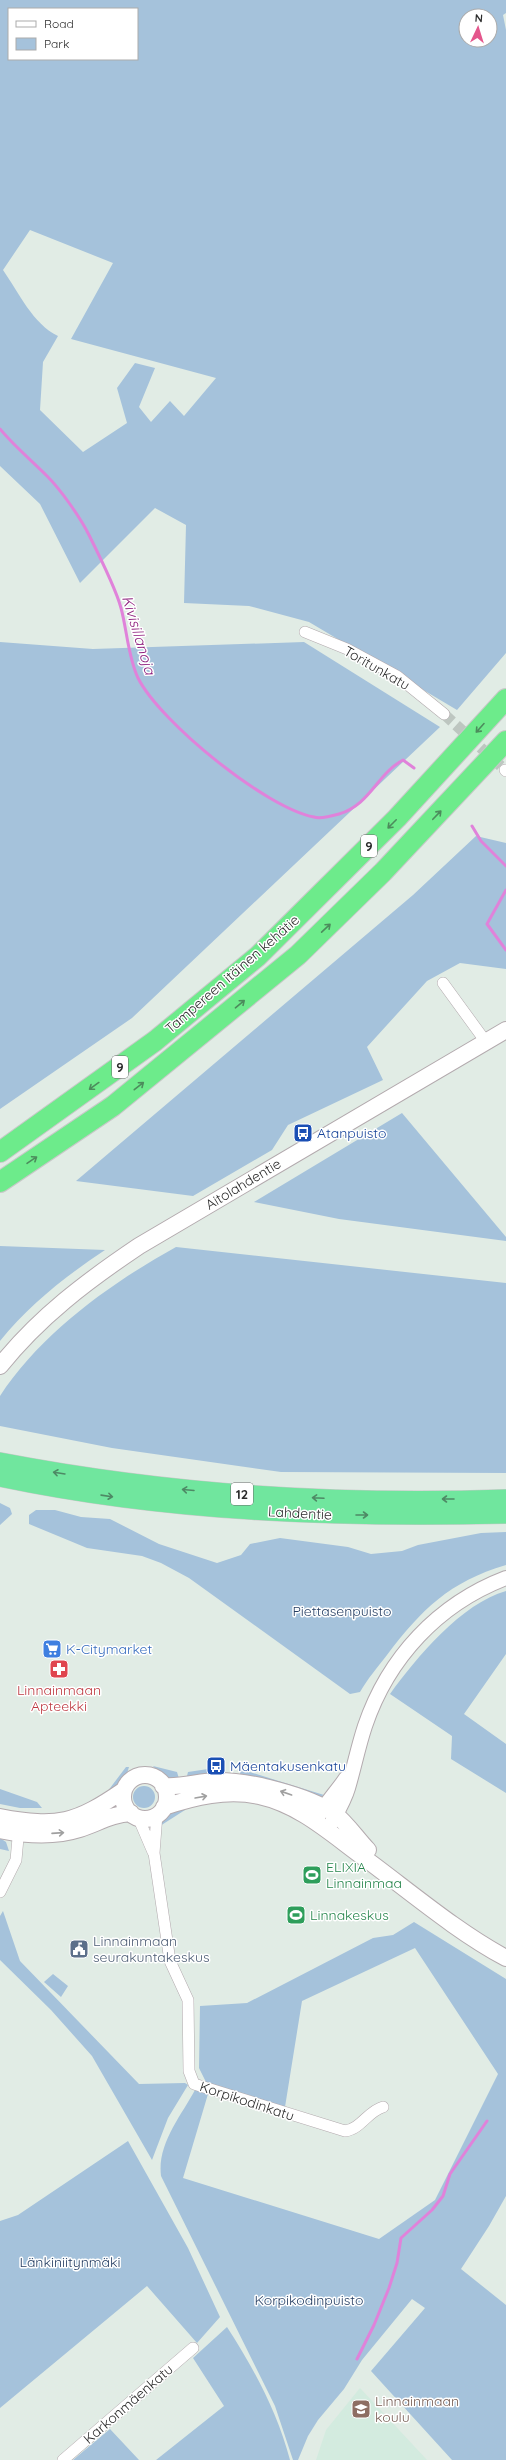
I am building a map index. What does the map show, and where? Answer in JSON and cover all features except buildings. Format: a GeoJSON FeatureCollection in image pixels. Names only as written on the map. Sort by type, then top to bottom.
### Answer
{"type":"FeatureCollection","features":[{"type":"Feature","properties":{"kind":"highway","name":"Tampereen itäinen kehätie"},"geometry":{"type":"LineString","coordinates":[[4,1148],[155,1041],[258,956],[397,818],[506,699]]}},
{"type":"Feature","properties":{"kind":"highway","name":"Tampereen itäinen kehätie"},"geometry":{"type":"LineString","coordinates":[[0,1182],[113,1106],[298,955],[388,867],[506,741]]}},
{"type":"Feature","properties":{"kind":"highway","name":"Lahdentie"},"geometry":{"type":"LineString","coordinates":[[0,1462],[103,1480],[217,1492],[334,1498],[506,1498]]}},
{"type":"Feature","properties":{"kind":"highway","name":"Lahdentie"},"geometry":{"type":"LineString","coordinates":[[0,1477],[123,1498],[240,1510],[356,1515],[506,1514]]}},
{"type":"Feature","properties":{"kind":"main road","name":"Aitolahdentie"},"geometry":{"type":"LineString","coordinates":[[0,1366],[35,1326],[85,1282],[139,1246],[506,1030]]}},
{"type":"Feature","properties":{"kind":"main road"},"geometry":{"type":"LineString","coordinates":[[0,1830],[71,1820],[91,1813],[124,1790],[129,1782],[139,1776],[152,1777],[164,1786],[184,1786],[211,1781],[251,1783],[325,1818],[363,1858],[378,1867],[412,1895],[506,1958]]}},
{"type":"Feature","properties":{"kind":"main road"},"geometry":{"type":"LineString","coordinates":[[161,1811],[166,1800],[164,1786]]}},
{"type":"Feature","properties":{"kind":"main road"},"geometry":{"type":"LineString","coordinates":[[124,1790],[124,1803],[134,1815]]}},
{"type":"Feature","properties":{"kind":"main road"},"geometry":{"type":"LineString","coordinates":[[0,1817],[19,1827],[61,1834],[80,1829],[117,1814],[152,1818],[161,1811],[198,1797],[234,1794],[259,1796],[325,1818]]}},
{"type":"Feature","properties":{"kind":"street","name":"Toritunkatu"},"geometry":{"type":"LineString","coordinates":[[305,632],[347,649],[396,676],[444,714]]}},
{"type":"Feature","properties":{"kind":"street"},"geometry":{"type":"LineString","coordinates":[[443,983],[486,1042]]}},
{"type":"Feature","properties":{"kind":"street"},"geometry":{"type":"LineString","coordinates":[[325,1818],[348,1789],[371,1710],[399,1657],[424,1630],[457,1602],[506,1578]]}},
{"type":"Feature","properties":{"kind":"street","name":"Korpikodinkatu"},"geometry":{"type":"LineString","coordinates":[[161,1811],[154,1853],[170,1961],[188,2000],[189,2071],[194,2084],[345,2131],[356,2127],[378,2108],[382,2107]]}},
{"type":"Feature","properties":{"kind":"street","name":"Korpikodinkatu"},"geometry":{"type":"LineString","coordinates":[[134,1815],[154,1853]]}},
{"type":"Feature","properties":{"kind":"street"},"geometry":{"type":"LineString","coordinates":[[0,1892],[13,1870],[18,1854],[19,1827]]}},
{"type":"Feature","properties":{"kind":"street","name":"Karkonmäenkatu"},"geometry":{"type":"LineString","coordinates":[[63,2460],[193,2348]]}},
{"type":"Feature","properties":{"kind":"shaded area","name":"Linnainmaan koulu"},"geometry":{"type":"Polygon","coordinates":[[[360,2388],[427,2460],[316,2460],[326,2430],[360,2388]]]}},
{"type":"Feature","properties":{"kind":"green space"},"geometry":{"type":"Polygon","coordinates":[[[0,0],[506,0],[506,13],[503,15],[506,30],[506,653],[457,710],[309,622],[249,606],[184,603],[186,525],[155,508],[80,583],[40,504],[0,466],[0,0]],[[30,230],[3,270],[34,316],[49,331],[58,336],[43,362],[40,410],[83,452],[127,423],[117,388],[135,363],[155,368],[139,407],[151,422],[170,401],[184,416],[216,378],[71,339],[113,263],[30,230]]]}},
{"type":"Feature","properties":{"kind":"green space"},"geometry":{"type":"Polygon","coordinates":[[[0,642],[93,649],[304,642],[440,727],[132,1018],[0,1109],[0,642]]]}},
{"type":"Feature","properties":{"kind":"green space"},"geometry":{"type":"Polygon","coordinates":[[[476,836],[506,843],[506,969],[460,963],[427,981],[367,1047],[383,1080],[288,1125],[272,1150],[193,1196],[76,1181],[413,895],[476,836]]]}},
{"type":"Feature","properties":{"kind":"green space"},"geometry":{"type":"Polygon","coordinates":[[[402,1113],[506,1237],[506,1241],[339,1219],[254,1202],[402,1113]]]}},
{"type":"Feature","properties":{"kind":"green space"},"geometry":{"type":"Polygon","coordinates":[[[0,1246],[105,1250],[49,1291],[0,1341],[0,1246]]]}},
{"type":"Feature","properties":{"kind":"green space"},"geometry":{"type":"Polygon","coordinates":[[[176,1247],[506,1283],[506,1473],[281,1472],[112,1448],[0,1426],[0,1396],[36,1351],[79,1311],[103,1293],[151,1261],[176,1247]]]}},
{"type":"Feature","properties":{"kind":"green space"},"geometry":{"type":"Polygon","coordinates":[[[0,1503],[10,1508],[12,1514],[0,1525],[0,1503]]]}},
{"type":"Feature","properties":{"kind":"green space","name":"Piettasenpuisto"},"geometry":{"type":"Polygon","coordinates":[[[36,1510],[55,1510],[81,1517],[110,1519],[159,1544],[217,1563],[241,1555],[250,1544],[280,1538],[348,1547],[371,1554],[402,1551],[418,1545],[481,1533],[506,1532],[506,1565],[468,1580],[438,1599],[412,1624],[369,1678],[360,1692],[350,1694],[189,1578],[161,1563],[142,1556],[87,1548],[29,1524],[29,1515],[36,1510]]]}},
{"type":"Feature","properties":{"kind":"green space"},"geometry":{"type":"Polygon","coordinates":[[[506,1591],[506,1654],[464,1714],[506,1744],[506,1793],[451,1759],[452,1736],[390,1694],[413,1664],[457,1619],[489,1597],[506,1591]]]}},
{"type":"Feature","properties":{"kind":"green space"},"geometry":{"type":"Polygon","coordinates":[[[153,1766],[177,1772],[180,1782],[164,1780],[153,1766]]]}},
{"type":"Feature","properties":{"kind":"green space"},"geometry":{"type":"Polygon","coordinates":[[[126,1767],[129,1767],[124,1783],[104,1796],[126,1767]]]}},
{"type":"Feature","properties":{"kind":"green space"},"geometry":{"type":"Polygon","coordinates":[[[208,1769],[208,1773],[186,1780],[188,1772],[208,1769]]]}},
{"type":"Feature","properties":{"kind":"green space"},"geometry":{"type":"Polygon","coordinates":[[[240,1769],[324,1795],[317,1797],[295,1793],[259,1779],[240,1774],[240,1769]]]}},
{"type":"Feature","properties":{"kind":"green space"},"geometry":{"type":"Polygon","coordinates":[[[144,1786],[152,1789],[155,1797],[152,1805],[144,1808],[136,1805],[133,1797],[136,1789],[144,1786]]]}},
{"type":"Feature","properties":{"kind":"green space"},"geometry":{"type":"Polygon","coordinates":[[[0,1789],[37,1802],[42,1808],[20,1808],[0,1804],[0,1789]]]}},
{"type":"Feature","properties":{"kind":"green space"},"geometry":{"type":"Polygon","coordinates":[[[186,1807],[185,1810],[160,1826],[161,1821],[169,1812],[186,1807]]]}},
{"type":"Feature","properties":{"kind":"green space"},"geometry":{"type":"Polygon","coordinates":[[[0,1838],[6,1842],[9,1851],[0,1849],[0,1838]]]}},
{"type":"Feature","properties":{"kind":"green space"},"geometry":{"type":"Polygon","coordinates":[[[3,1911],[20,1961],[139,2084],[185,2083],[188,2085],[168,2118],[152,2160],[92,2056],[51,2010],[0,1960],[0,1916],[3,1911]]]}},
{"type":"Feature","properties":{"kind":"green space","name":"Korpikodinpuisto"},"geometry":{"type":"Polygon","coordinates":[[[414,1922],[506,1979],[506,2196],[489,2226],[461,2269],[506,2305],[506,2460],[452,2460],[371,2371],[425,2308],[412,2299],[362,2360],[344,2389],[318,2420],[308,2436],[298,2460],[293,2460],[275,2406],[161,2176],[163,2153],[171,2131],[195,2090],[208,2094],[183,2178],[379,2239],[435,2200],[498,2074],[415,1948],[302,2001],[285,2107],[206,2082],[199,2068],[200,2006],[247,2003],[373,1938],[393,1935],[414,1922]]]}},
{"type":"Feature","properties":{"kind":"green space"},"geometry":{"type":"Polygon","coordinates":[[[53,1974],[68,1986],[61,1997],[44,1982],[53,1974]]]}},
{"type":"Feature","properties":{"kind":"green space","name":"Länkiniitynmäki"},"geometry":{"type":"Polygon","coordinates":[[[128,2141],[188,2248],[220,2317],[197,2343],[147,2286],[0,2408],[0,2221],[18,2215],[128,2141]]]}},
{"type":"Feature","properties":{"kind":"green space"},"geometry":{"type":"Polygon","coordinates":[[[227,2327],[264,2391],[285,2442],[290,2460],[156,2460],[224,2406],[193,2358],[227,2327]]]}},
{"type":"Feature","properties":{"kind":"green space"},"geometry":{"type":"Polygon","coordinates":[[[110,2429],[139,2460],[73,2460],[110,2429]]]}},
{"type":"Feature","properties":{"kind":"waterway","name":"Kivisillanoja"},"geometry":{"type":"LineString","coordinates":[[0,429],[52,482],[81,520],[119,600],[132,661],[138,678],[150,696],[168,717],[216,761],[269,798],[294,810],[319,818],[350,810],[366,797],[386,773],[403,760],[414,768]]}},
{"type":"Feature","properties":{"kind":"waterway","name":"Kivisillanoja"},"geometry":{"type":"LineString","coordinates":[[472,826],[481,841],[506,866]]}},
{"type":"Feature","properties":{"kind":"waterway","name":"Kivisillanoja"},"geometry":{"type":"LineString","coordinates":[[506,890],[487,924],[506,950]]}},
{"type":"Feature","properties":{"kind":"waterway"},"geometry":{"type":"LineString","coordinates":[[357,2359],[374,2325],[389,2288],[397,2263],[401,2238],[432,2210],[443,2196],[450,2174],[487,2121]]}},
{"type":"Feature","properties":{"kind":"tunnel"},"geometry":{"type":"LineString","coordinates":[[444,714],[505,770]]}},
{"type":"Feature","properties":{"kind":"place","name":"Atanpuisto"},"geometry":{"type":"Point","coordinates":[303,1133]}},
{"type":"Feature","properties":{"kind":"place","name":"K-Citymarket"},"geometry":{"type":"Point","coordinates":[52,1649]}},
{"type":"Feature","properties":{"kind":"place","name":"Linnainmaan Apteekki"},"geometry":{"type":"Point","coordinates":[59,1669]}},
{"type":"Feature","properties":{"kind":"place","name":"Mäentakusenkatu"},"geometry":{"type":"Point","coordinates":[216,1766]}},
{"type":"Feature","properties":{"kind":"place","name":"ELIXIA Linnainmaa"},"geometry":{"type":"Point","coordinates":[312,1875]}},
{"type":"Feature","properties":{"kind":"place","name":"Linnakeskus"},"geometry":{"type":"Point","coordinates":[296,1915]}},
{"type":"Feature","properties":{"kind":"place","name":"Linnainmaan seurakuntakeskus"},"geometry":{"type":"Point","coordinates":[79,1949]}},
{"type":"Feature","properties":{"kind":"place","name":"Linnainmaan koulu"},"geometry":{"type":"Point","coordinates":[361,2409]}}]}
